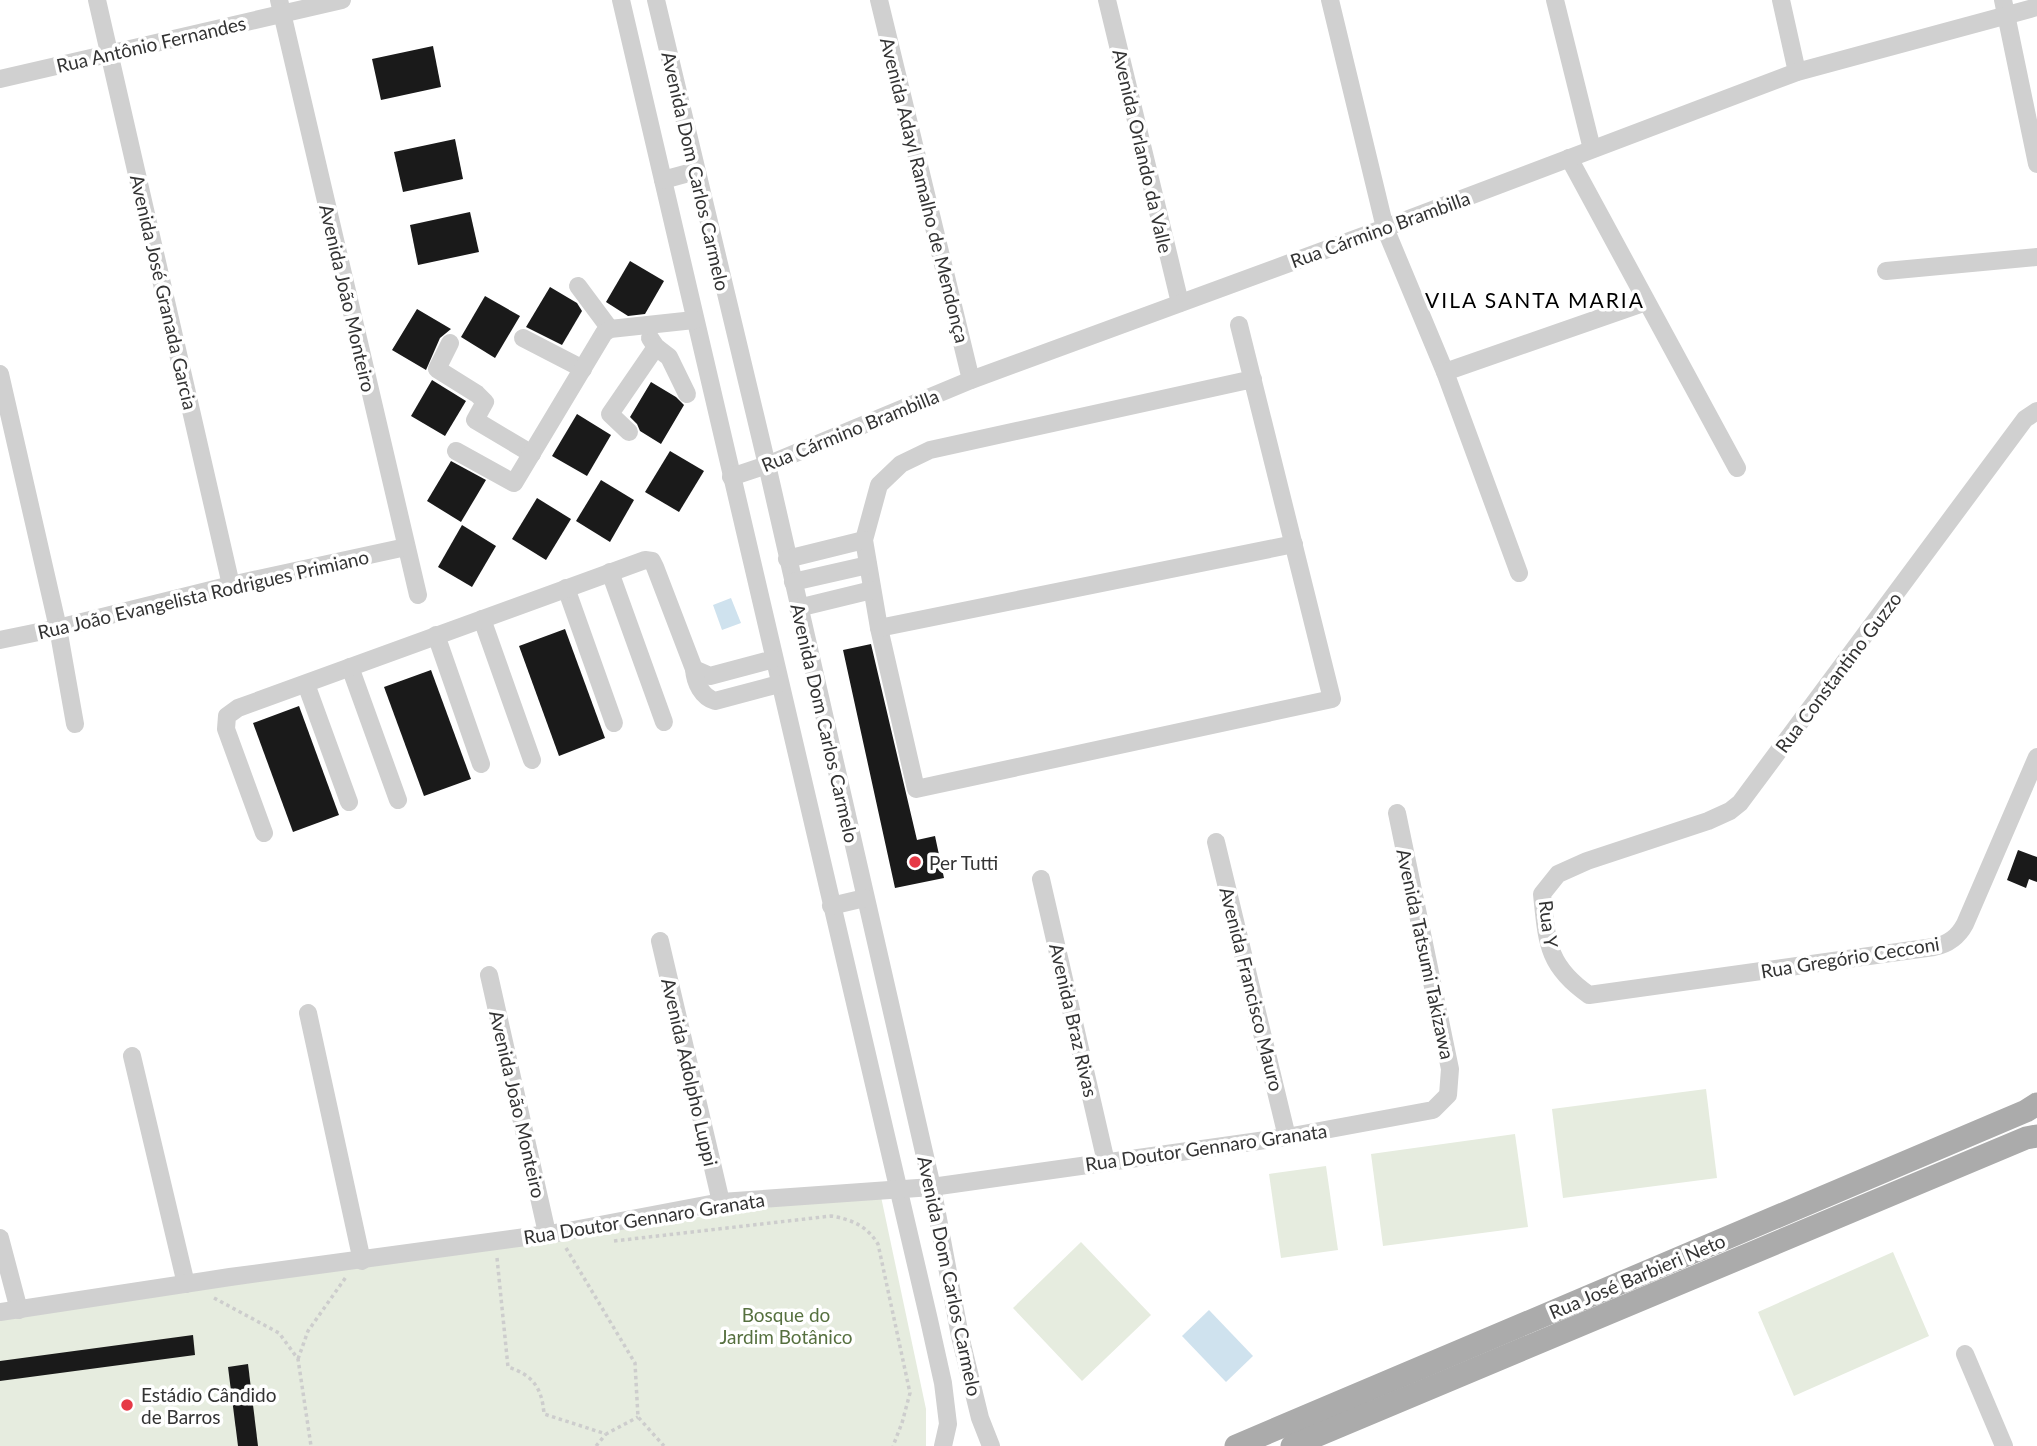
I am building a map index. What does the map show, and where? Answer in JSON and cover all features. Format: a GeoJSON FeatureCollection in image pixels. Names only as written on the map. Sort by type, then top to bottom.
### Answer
{"type":"FeatureCollection","features":[{"type":"Feature","properties":{"kind":"main road","name":"Rua José Barbieri Neto"},"geometry":{"type":"LineString","coordinates":[[1236,1446],[2014,1117],[2037,1104]]}},
{"type":"Feature","properties":{"kind":"main road","name":"Rua José Barbieri Neto"},"geometry":{"type":"LineString","coordinates":[[1292,1446],[1780,1239],[2026,1138],[2037,1136]]}},
{"type":"Feature","properties":{"kind":"street","name":"Avenida José Granada Garcia"},"geometry":{"type":"LineString","coordinates":[[96,0],[231,585]]}},
{"type":"Feature","properties":{"kind":"street","name":"Rua Antônio Fernandes"},"geometry":{"type":"LineString","coordinates":[[0,79],[110,54],[281,7],[342,0]]}},
{"type":"Feature","properties":{"kind":"street","name":"Avenida Dom Carlos Carmelo"},"geometry":{"type":"LineString","coordinates":[[621,0],[943,1383],[948,1423],[943,1446]]}},
{"type":"Feature","properties":{"kind":"street","name":"Avenida Dom Carlos Carmelo"},"geometry":{"type":"LineString","coordinates":[[656,0],[767,465],[932,1187],[960,1336],[980,1418],[991,1446]]}},
{"type":"Feature","properties":{"kind":"street","name":"Avenida Adayl Ramalho de Mendonça"},"geometry":{"type":"LineString","coordinates":[[879,0],[971,380]]}},
{"type":"Feature","properties":{"kind":"street","name":"Avenida Orlando da Valle"},"geometry":{"type":"LineString","coordinates":[[1107,0],[1180,303]]}},
{"type":"Feature","properties":{"kind":"street"},"geometry":{"type":"LineString","coordinates":[[1330,0],[1385,228],[1445,372],[1519,573]]}},
{"type":"Feature","properties":{"kind":"street"},"geometry":{"type":"LineString","coordinates":[[1555,0],[1592,149]]}},
{"type":"Feature","properties":{"kind":"street"},"geometry":{"type":"LineString","coordinates":[[1781,0],[1797,72]]}},
{"type":"Feature","properties":{"kind":"street","name":"Avenida João Monteiro"},"geometry":{"type":"LineString","coordinates":[[281,7],[418,595]]}},
{"type":"Feature","properties":{"kind":"street","name":"Rua Cármino Brambilla"},"geometry":{"type":"LineString","coordinates":[[731,477],[767,465],[971,380],[1385,228],[1797,72],[2004,8],[2037,7]]}},
{"type":"Feature","properties":{"kind":"street"},"geometry":{"type":"LineString","coordinates":[[2004,8],[2037,164]]}},
{"type":"Feature","properties":{"kind":"street"},"geometry":{"type":"LineString","coordinates":[[1569,158],[1737,468]]}},
{"type":"Feature","properties":{"kind":"street"},"geometry":{"type":"LineString","coordinates":[[663,180],[696,171]]}},
{"type":"Feature","properties":{"kind":"street"},"geometry":{"type":"LineString","coordinates":[[1885,271],[2037,257]]}},
{"type":"Feature","properties":{"kind":"street"},"geometry":{"type":"LineString","coordinates":[[578,286],[610,329]]}},
{"type":"Feature","properties":{"kind":"street"},"geometry":{"type":"LineString","coordinates":[[1445,372],[1646,302]]}},
{"type":"Feature","properties":{"kind":"street"},"geometry":{"type":"LineString","coordinates":[[456,451],[514,483],[604,333],[610,329],[694,320]]}},
{"type":"Feature","properties":{"kind":"street"},"geometry":{"type":"LineString","coordinates":[[1239,325],[1253,379],[1332,699],[916,789],[879,628],[864,540],[878,485],[901,464],[930,450],[1253,379]]}},
{"type":"Feature","properties":{"kind":"street"},"geometry":{"type":"LineString","coordinates":[[644,326],[656,347],[669,356],[687,394]]}},
{"type":"Feature","properties":{"kind":"street"},"geometry":{"type":"LineString","coordinates":[[523,338],[583,369]]}},
{"type":"Feature","properties":{"kind":"street"},"geometry":{"type":"LineString","coordinates":[[450,343],[437,369],[485,402],[475,420],[532,454]]}},
{"type":"Feature","properties":{"kind":"street"},"geometry":{"type":"LineString","coordinates":[[629,432],[610,414],[656,347]]}},
{"type":"Feature","properties":{"kind":"street"},"geometry":{"type":"LineString","coordinates":[[0,374],[58,628],[75,724]]}},
{"type":"Feature","properties":{"kind":"street","name":"Rua Constantino Guzzo"},"geometry":{"type":"LineString","coordinates":[[1587,861],[1708,821],[1740,803],[2025,419],[2037,411]]}},
{"type":"Feature","properties":{"kind":"street"},"geometry":{"type":"LineString","coordinates":[[787,559],[864,540]]}},
{"type":"Feature","properties":{"kind":"street"},"geometry":{"type":"LineString","coordinates":[[879,628],[1294,544]]}},
{"type":"Feature","properties":{"kind":"street","name":"Rua João Evangelista Rodrigues Primiano"},"geometry":{"type":"LineString","coordinates":[[0,640],[406,547]]}},
{"type":"Feature","properties":{"kind":"street"},"geometry":{"type":"LineString","coordinates":[[264,833],[226,729],[227,716],[237,708],[645,560],[652,561],[702,692],[716,701],[779,684]]}},
{"type":"Feature","properties":{"kind":"street"},"geometry":{"type":"LineString","coordinates":[[793,582],[868,565]]}},
{"type":"Feature","properties":{"kind":"street"},"geometry":{"type":"LineString","coordinates":[[610,572],[664,722]]}},
{"type":"Feature","properties":{"kind":"street"},"geometry":{"type":"LineString","coordinates":[[566,588],[614,723]]}},
{"type":"Feature","properties":{"kind":"street"},"geometry":{"type":"LineString","coordinates":[[798,608],[872,590]]}},
{"type":"Feature","properties":{"kind":"street"},"geometry":{"type":"LineString","coordinates":[[482,619],[532,760]]}},
{"type":"Feature","properties":{"kind":"street"},"geometry":{"type":"LineString","coordinates":[[436,635],[481,764]]}},
{"type":"Feature","properties":{"kind":"street"},"geometry":{"type":"LineString","coordinates":[[694,669],[710,676],[774,659]]}},
{"type":"Feature","properties":{"kind":"street"},"geometry":{"type":"LineString","coordinates":[[349,667],[398,800]]}},
{"type":"Feature","properties":{"kind":"street"},"geometry":{"type":"LineString","coordinates":[[306,684],[349,802]]}},
{"type":"Feature","properties":{"kind":"street","name":"Rua Gregório Cecconi"},"geometry":{"type":"LineString","coordinates":[[1589,995],[1947,943],[1958,935],[1965,924],[2037,757]]}},
{"type":"Feature","properties":{"kind":"street","name":"Avenida Tatsumi Takizawa"},"geometry":{"type":"LineString","coordinates":[[1398,814],[1450,1069],[1448,1095]]}},
{"type":"Feature","properties":{"kind":"street","name":"Avenida Francisco Mauro"},"geometry":{"type":"LineString","coordinates":[[1216,842],[1287,1137]]}},
{"type":"Feature","properties":{"kind":"street","name":"Rua Y"},"geometry":{"type":"LineString","coordinates":[[1587,861],[1558,874],[1542,894],[1544,918],[1554,961],[1570,981],[1589,995]]}},
{"type":"Feature","properties":{"kind":"street","name":"Avenida Braz Rivas"},"geometry":{"type":"LineString","coordinates":[[1041,879],[1106,1162]]}},
{"type":"Feature","properties":{"kind":"street"},"geometry":{"type":"LineString","coordinates":[[831,906],[865,898]]}},
{"type":"Feature","properties":{"kind":"street","name":"Avenida Adolpho Luppi"},"geometry":{"type":"LineString","coordinates":[[660,941],[721,1202]]}},
{"type":"Feature","properties":{"kind":"street","name":"Avenida João Monteiro"},"geometry":{"type":"LineString","coordinates":[[489,975],[547,1233]]}},
{"type":"Feature","properties":{"kind":"street"},"geometry":{"type":"LineString","coordinates":[[308,1013],[362,1261]]}},
{"type":"Feature","properties":{"kind":"street"},"geometry":{"type":"LineString","coordinates":[[132,1056],[186,1284]]}},
{"type":"Feature","properties":{"kind":"street","name":"Rua Doutor Gennaro Granata"},"geometry":{"type":"LineString","coordinates":[[0,1312],[563,1232],[721,1202],[932,1187],[1287,1137],[1433,1110],[1448,1095]]}},
{"type":"Feature","properties":{"kind":"street"},"geometry":{"type":"LineString","coordinates":[[0,1238],[19,1310]]}},
{"type":"Feature","properties":{"kind":"street"},"geometry":{"type":"LineString","coordinates":[[1965,1354],[2004,1446]]}},
{"type":"Feature","properties":{"kind":"path"},"geometry":{"type":"LineString","coordinates":[[766,1222],[831,1216],[847,1218],[862,1226],[878,1244],[910,1393],[892,1446]]}},
{"type":"Feature","properties":{"kind":"path"},"geometry":{"type":"LineString","coordinates":[[566,1248],[635,1363],[638,1417],[664,1446]]}},
{"type":"Feature","properties":{"kind":"path"},"geometry":{"type":"LineString","coordinates":[[497,1256],[508,1367],[524,1372],[537,1385],[544,1414],[606,1434]]}},
{"type":"Feature","properties":{"kind":"path"},"geometry":{"type":"LineString","coordinates":[[298,1359],[308,1331],[348,1276]]}},
{"type":"Feature","properties":{"kind":"path"},"geometry":{"type":"LineString","coordinates":[[207,1294],[279,1333],[298,1359],[311,1446]]}},
{"type":"Feature","properties":{"kind":"path"},"geometry":{"type":"LineString","coordinates":[[596,1446],[606,1434],[638,1417]]}},
{"type":"Feature","properties":{"kind":"green space"},"geometry":{"type":"Polygon","coordinates":[[[1706,1089],[1717,1178],[1563,1198],[1552,1109],[1706,1089]]]}},
{"type":"Feature","properties":{"kind":"green space"},"geometry":{"type":"Polygon","coordinates":[[[1515,1134],[1528,1227],[1383,1246],[1371,1154],[1515,1134]]]}},
{"type":"Feature","properties":{"kind":"green space"},"geometry":{"type":"Polygon","coordinates":[[[1326,1166],[1338,1250],[1281,1258],[1269,1174],[1326,1166]]]}},
{"type":"Feature","properties":{"kind":"green space","name":"Bosque do Jardim Botânico"},"geometry":{"type":"Polygon","coordinates":[[[880,1192],[926,1409],[926,1446],[0,1446],[0,1314],[880,1192]]]}},
{"type":"Feature","properties":{"kind":"green space"},"geometry":{"type":"Polygon","coordinates":[[[1081,1242],[1151,1315],[1082,1381],[1013,1308],[1081,1242]]]}},
{"type":"Feature","properties":{"kind":"green space"},"geometry":{"type":"Polygon","coordinates":[[[1893,1252],[1929,1336],[1794,1396],[1758,1312],[1893,1252]]]}},
{"type":"Feature","properties":{"kind":"water"},"geometry":{"type":"Polygon","coordinates":[[[731,598],[741,623],[722,630],[713,605],[731,598]]]}},
{"type":"Feature","properties":{"kind":"water"},"geometry":{"type":"Polygon","coordinates":[[[1209,1310],[1253,1356],[1226,1382],[1182,1336],[1209,1310]]]}},
{"type":"Feature","properties":{"kind":"building"},"geometry":{"type":"Polygon","coordinates":[[[433,46],[441,87],[381,100],[372,59],[433,46]]]}},
{"type":"Feature","properties":{"kind":"building"},"geometry":{"type":"Polygon","coordinates":[[[455,139],[463,179],[403,192],[394,152],[455,139]]]}},
{"type":"Feature","properties":{"kind":"building"},"geometry":{"type":"Polygon","coordinates":[[[470,212],[479,252],[418,265],[410,225],[470,212]]]}},
{"type":"Feature","properties":{"kind":"building"},"geometry":{"type":"Polygon","coordinates":[[[630,261],[664,281],[645,314],[628,316],[606,302],[630,261]]]}},
{"type":"Feature","properties":{"kind":"building"},"geometry":{"type":"Polygon","coordinates":[[[550,287],[577,303],[582,311],[562,345],[526,327],[550,287]]]}},
{"type":"Feature","properties":{"kind":"building"},"geometry":{"type":"Polygon","coordinates":[[[485,296],[520,316],[495,358],[461,337],[485,296]]]}},
{"type":"Feature","properties":{"kind":"building"},"geometry":{"type":"Polygon","coordinates":[[[417,309],[451,329],[440,338],[426,370],[392,350],[417,309]]]}},
{"type":"Feature","properties":{"kind":"building"},"geometry":{"type":"Polygon","coordinates":[[[432,380],[466,401],[445,436],[411,416],[432,380]]]}},
{"type":"Feature","properties":{"kind":"building"},"geometry":{"type":"Polygon","coordinates":[[[651,382],[684,405],[661,444],[640,431],[630,417],[651,382]]]}},
{"type":"Feature","properties":{"kind":"building"},"geometry":{"type":"Polygon","coordinates":[[[577,414],[611,435],[587,476],[552,456],[577,414]]]}},
{"type":"Feature","properties":{"kind":"building"},"geometry":{"type":"Polygon","coordinates":[[[670,451],[704,471],[679,512],[645,492],[670,451]]]}},
{"type":"Feature","properties":{"kind":"building"},"geometry":{"type":"Polygon","coordinates":[[[451,461],[486,480],[461,522],[427,501],[451,461]]]}},
{"type":"Feature","properties":{"kind":"building"},"geometry":{"type":"Polygon","coordinates":[[[601,480],[634,500],[610,542],[576,521],[601,480]]]}},
{"type":"Feature","properties":{"kind":"building"},"geometry":{"type":"Polygon","coordinates":[[[537,498],[571,519],[546,560],[512,539],[537,498]]]}},
{"type":"Feature","properties":{"kind":"building"},"geometry":{"type":"Polygon","coordinates":[[[462,525],[496,546],[472,587],[438,567],[462,525]]]}},
{"type":"Feature","properties":{"kind":"building"},"geometry":{"type":"Polygon","coordinates":[[[565,629],[605,738],[559,756],[519,646],[565,629]]]}},
{"type":"Feature","properties":{"kind":"building"},"geometry":{"type":"Polygon","coordinates":[[[871,644],[917,840],[935,836],[944,878],[895,888],[843,650],[871,644]]]}},
{"type":"Feature","properties":{"kind":"building"},"geometry":{"type":"Polygon","coordinates":[[[431,670],[471,779],[424,796],[384,687],[431,670]]]}},
{"type":"Feature","properties":{"kind":"building"},"geometry":{"type":"Polygon","coordinates":[[[299,706],[339,815],[293,832],[253,723],[299,706]]]}},
{"type":"Feature","properties":{"kind":"building"},"geometry":{"type":"Polygon","coordinates":[[[2018,850],[2037,857],[2037,882],[2029,879],[2026,888],[2007,880],[2018,850]]]}},
{"type":"Feature","properties":{"kind":"building"},"geometry":{"type":"Polygon","coordinates":[[[193,1335],[195,1355],[0,1381],[0,1361],[193,1335]]]}},
{"type":"Feature","properties":{"kind":"building"},"geometry":{"type":"Polygon","coordinates":[[[248,1364],[258,1446],[238,1446],[228,1367],[248,1364]]]}},
{"type":"Feature","properties":{"kind":"place","name":"Per Tutti"},"geometry":{"type":"Point","coordinates":[915,862]}},
{"type":"Feature","properties":{"kind":"place","name":"Estádio Cândido de Barros"},"geometry":{"type":"Point","coordinates":[127,1405]}},
{"type":"Feature","properties":{"kind":"district","name":"VILA SANTA MARIA"},"geometry":{"type":"Point","coordinates":[1535,299]}}]}
